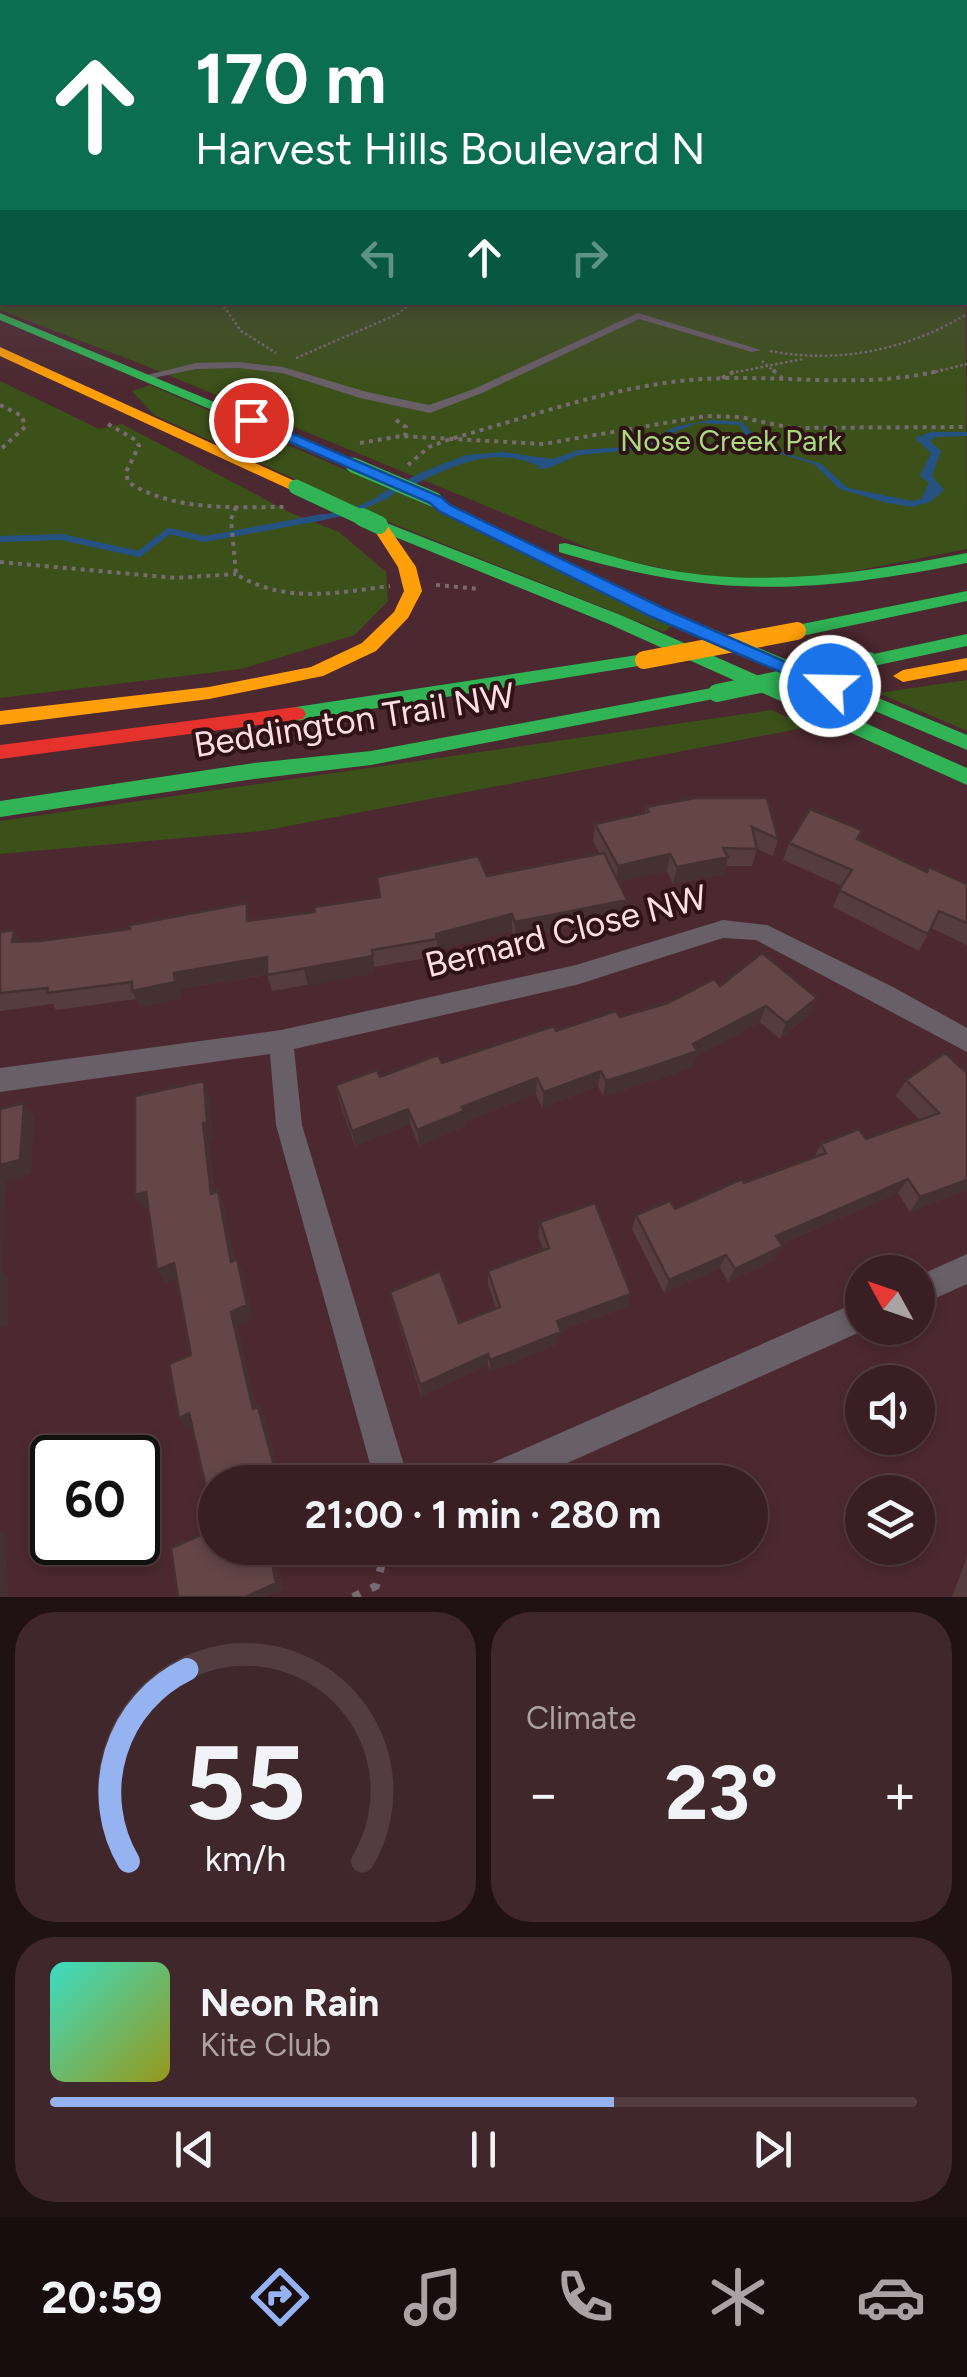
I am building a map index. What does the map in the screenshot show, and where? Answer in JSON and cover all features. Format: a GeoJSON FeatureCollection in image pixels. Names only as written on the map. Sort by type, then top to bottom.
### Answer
{"type":"FeatureCollection","features":[{"type":"Feature","properties":{"kind":"main road"},"geometry":{"type":"LineString","coordinates":[[0,316],[356,454],[444,508],[658,613],[967,744]]}},
{"type":"Feature","properties":{"kind":"main road"},"geometry":{"type":"LineString","coordinates":[[0,341],[125,376],[150,376]]}},
{"type":"Feature","properties":{"kind":"main road"},"geometry":{"type":"LineString","coordinates":[[0,352],[96,396],[293,497],[379,525],[616,620],[967,777]]}},
{"type":"Feature","properties":{"kind":"main road"},"geometry":{"type":"LineString","coordinates":[[96,396],[150,376]]}},
{"type":"Feature","properties":{"kind":"main road"},"geometry":{"type":"LineString","coordinates":[[435,500],[448,501],[621,567],[715,588],[841,583],[967,558]]}},
{"type":"Feature","properties":{"kind":"main road"},"geometry":{"type":"LineString","coordinates":[[0,718],[269,683],[341,662],[369,648],[388,631],[413,591],[407,567],[379,525]]}},
{"type":"Feature","properties":{"kind":"main road","name":"Beddington Trail NW"},"geometry":{"type":"LineString","coordinates":[[0,752],[298,714],[644,660],[967,596]]}},
{"type":"Feature","properties":{"kind":"main road"},"geometry":{"type":"LineString","coordinates":[[872,671],[967,640]]}},
{"type":"Feature","properties":{"kind":"main road"},"geometry":{"type":"LineString","coordinates":[[872,671],[967,664]]}},
{"type":"Feature","properties":{"kind":"main road","name":"Beddington Trail NW"},"geometry":{"type":"LineString","coordinates":[[0,809],[254,770],[372,758],[872,671]]}},
{"type":"Feature","properties":{"kind":"street"},"geometry":{"type":"LineString","coordinates":[[150,376],[214,364],[280,366],[364,395],[430,409],[478,391],[638,316],[756,350]]}},
{"type":"Feature","properties":{"kind":"street","name":"Bernard Close NW"},"geometry":{"type":"LineString","coordinates":[[0,1080],[281,1041],[576,975],[723,929],[759,932],[885,994],[967,1041]]}},
{"type":"Feature","properties":{"kind":"street"},"geometry":{"type":"LineString","coordinates":[[281,1041],[289,1125],[387,1465]]}},
{"type":"Feature","properties":{"kind":"street"},"geometry":{"type":"LineString","coordinates":[[935,1283],[967,1268]]}},
{"type":"Feature","properties":{"kind":"street"},"geometry":{"type":"LineString","coordinates":[[526,1465],[845,1323]]}},
{"type":"Feature","properties":{"kind":"path"},"geometry":{"type":"LineString","coordinates":[[224,305],[241,331],[272,349],[280,366],[398,314],[408,305]]}},
{"type":"Feature","properties":{"kind":"path"},"geometry":{"type":"LineString","coordinates":[[722,378],[734,371],[914,342],[967,314]]}},
{"type":"Feature","properties":{"kind":"path"},"geometry":{"type":"LineString","coordinates":[[756,350],[810,358]]}},
{"type":"Feature","properties":{"kind":"path"},"geometry":{"type":"LineString","coordinates":[[403,472],[429,447],[638,386],[722,378],[870,382],[967,364]]}},
{"type":"Feature","properties":{"kind":"path"},"geometry":{"type":"LineString","coordinates":[[0,404],[22,416],[26,428],[0,450]]}},
{"type":"Feature","properties":{"kind":"path"},"geometry":{"type":"LineString","coordinates":[[356,454],[401,436],[542,444],[633,426],[716,416],[791,428],[967,427]]}},
{"type":"Feature","properties":{"kind":"path"},"geometry":{"type":"LineString","coordinates":[[103,421],[125,432],[140,446],[126,472],[128,482],[138,491],[236,507],[293,497]]}},
{"type":"Feature","properties":{"kind":"path"},"geometry":{"type":"LineString","coordinates":[[236,507],[231,519],[236,574]]}},
{"type":"Feature","properties":{"kind":"path"},"geometry":{"type":"LineString","coordinates":[[0,562],[54,564],[170,581],[236,574],[267,590],[300,595],[396,585]]}},
{"type":"Feature","properties":{"kind":"path"},"geometry":{"type":"LineString","coordinates":[[353,1597],[376,1586],[382,1565]]}},
{"type":"Feature","properties":{"kind":"green space","name":"Nose Creek Park"},"geometry":{"type":"Polygon","coordinates":[[[0,305],[966,305],[967,549],[808,580],[714,580],[608,556],[0,310],[0,305]]]}},
{"type":"Feature","properties":{"kind":"green space"},"geometry":{"type":"Polygon","coordinates":[[[0,381],[99,429],[122,424],[291,513],[339,532],[386,572],[388,601],[355,635],[241,669],[0,698],[0,381]]]}},
{"type":"Feature","properties":{"kind":"green space"},"geometry":{"type":"Polygon","coordinates":[[[150,385],[456,518],[672,625],[664,632],[394,524],[154,415],[132,391],[150,385]]]}},
{"type":"Feature","properties":{"kind":"green space"},"geometry":{"type":"Polygon","coordinates":[[[967,680],[967,731],[878,693],[967,680]]]}},
{"type":"Feature","properties":{"kind":"green space"},"geometry":{"type":"Polygon","coordinates":[[[772,710],[809,727],[262,831],[0,854],[0,821],[772,710]]]}},
{"type":"Feature","properties":{"kind":"water"},"geometry":{"type":"Polygon","coordinates":[[[711,420],[742,422],[765,447],[821,464],[848,488],[912,501],[921,499],[929,483],[920,476],[931,453],[915,438],[931,432],[967,432],[967,436],[936,437],[930,441],[941,451],[932,476],[944,490],[930,502],[912,507],[840,489],[814,464],[753,445],[739,425],[699,423],[676,431],[653,448],[579,455],[549,468],[534,469],[540,467],[501,457],[482,459],[445,470],[390,495],[387,500],[377,496],[466,455],[503,452],[552,459],[579,450],[640,446],[675,427],[711,420]]]}},
{"type":"Feature","properties":{"kind":"building"},"geometry":{"type":"Polygon","coordinates":[[[695,798],[767,798],[778,839],[752,827],[757,849],[723,848],[728,857],[677,867],[670,854],[618,866],[595,824],[649,812],[646,807],[695,798]]]}},
{"type":"Feature","properties":{"kind":"building"},"geometry":{"type":"Polygon","coordinates":[[[810,809],[862,830],[857,839],[927,872],[929,867],[967,884],[967,923],[939,911],[928,934],[839,890],[852,870],[789,843],[810,809]]]}},
{"type":"Feature","properties":{"kind":"building"},"geometry":{"type":"Polygon","coordinates":[[[604,853],[627,900],[515,922],[512,914],[436,934],[437,939],[372,950],[373,956],[267,975],[267,957],[174,973],[175,982],[132,991],[132,982],[47,993],[48,988],[0,993],[0,932],[14,930],[12,942],[40,941],[130,929],[130,925],[247,903],[247,921],[315,912],[314,907],[380,897],[377,877],[478,856],[487,876],[604,853]]]}},
{"type":"Feature","properties":{"kind":"building"},"geometry":{"type":"Polygon","coordinates":[[[762,953],[817,998],[786,1023],[766,1006],[693,1044],[697,1051],[606,1081],[601,1071],[544,1092],[537,1078],[462,1107],[464,1111],[417,1130],[408,1109],[352,1131],[336,1085],[377,1070],[380,1077],[438,1055],[442,1063],[554,1026],[556,1031],[616,1011],[620,1017],[668,1003],[714,979],[720,986],[762,953]]]}},
{"type":"Feature","properties":{"kind":"building"},"geometry":{"type":"Polygon","coordinates":[[[945,1053],[967,1073],[967,1180],[920,1197],[908,1179],[776,1236],[783,1246],[735,1269],[726,1255],[669,1280],[636,1215],[670,1201],[675,1209],[742,1179],[744,1183],[826,1153],[821,1144],[859,1129],[866,1139],[939,1113],[906,1080],[945,1053]]]}},
{"type":"Feature","properties":{"kind":"building"},"geometry":{"type":"Polygon","coordinates":[[[204,1081],[207,1123],[203,1123],[211,1194],[218,1191],[231,1262],[237,1259],[247,1305],[231,1312],[253,1409],[258,1407],[274,1465],[201,1465],[189,1413],[179,1418],[169,1364],[191,1355],[174,1263],[157,1270],[146,1192],[135,1195],[135,1096],[204,1081]]]}},
{"type":"Feature","properties":{"kind":"building"},"geometry":{"type":"Polygon","coordinates":[[[24,1103],[20,1160],[0,1165],[0,1109],[24,1103]]]}},
{"type":"Feature","properties":{"kind":"building"},"geometry":{"type":"Polygon","coordinates":[[[595,1203],[631,1294],[557,1321],[561,1332],[490,1360],[488,1354],[420,1385],[390,1292],[440,1271],[459,1323],[500,1307],[488,1271],[549,1248],[540,1222],[595,1203]]]}},
{"type":"Feature","properties":{"kind":"building"},"geometry":{"type":"Polygon","coordinates":[[[198,1536],[198,1565],[272,1565],[276,1583],[246,1597],[178,1597],[171,1548],[198,1536]]]}},
{"type":"Feature","properties":{"kind":"waterway"},"geometry":{"type":"LineString","coordinates":[[358,509],[390,494]]}},
{"type":"Feature","properties":{"kind":"waterway"},"geometry":{"type":"LineString","coordinates":[[310,520],[345,513]]}},
{"type":"Feature","properties":{"kind":"waterway"},"geometry":{"type":"LineString","coordinates":[[0,539],[61,537],[139,554],[169,531],[205,539],[323,517]]}},
{"type":"Feature","properties":{"kind":"traffic: fast"},"geometry":{"type":"LineString","coordinates":[[0,316],[353,465]]}},
{"type":"Feature","properties":{"kind":"traffic: fast"},"geometry":{"type":"LineString","coordinates":[[353,465],[435,500]]}},
{"type":"Feature","properties":{"kind":"traffic: fast"},"geometry":{"type":"LineString","coordinates":[[296,487],[379,525]]}},
{"type":"Feature","properties":{"kind":"traffic: fast"},"geometry":{"type":"LineString","coordinates":[[435,500],[444,508],[659,613],[967,743]]}},
{"type":"Feature","properties":{"kind":"traffic: fast"},"geometry":{"type":"LineString","coordinates":[[379,525],[616,620],[967,777]]}},
{"type":"Feature","properties":{"kind":"traffic: fast"},"geometry":{"type":"LineString","coordinates":[[565,548],[670,576],[765,584],[861,577],[967,558]]}},
{"type":"Feature","properties":{"kind":"traffic: fast"},"geometry":{"type":"LineString","coordinates":[[797,631],[967,596]]}},
{"type":"Feature","properties":{"kind":"traffic: fast"},"geometry":{"type":"LineString","coordinates":[[869,661],[967,640]]}},
{"type":"Feature","properties":{"kind":"traffic: fast"},"geometry":{"type":"LineString","coordinates":[[296,714],[644,660]]}},
{"type":"Feature","properties":{"kind":"traffic: fast"},"geometry":{"type":"LineString","coordinates":[[717,693],[869,661]]}},
{"type":"Feature","properties":{"kind":"traffic: fast"},"geometry":{"type":"LineString","coordinates":[[0,809],[254,771],[371,758],[717,693]]}},
{"type":"Feature","properties":{"kind":"traffic: slow"},"geometry":{"type":"LineString","coordinates":[[0,351],[296,487]]}},
{"type":"Feature","properties":{"kind":"traffic: slow"},"geometry":{"type":"LineString","coordinates":[[0,718],[209,693],[316,672],[369,647],[402,614],[413,591],[407,567],[379,525]]}},
{"type":"Feature","properties":{"kind":"traffic: slow"},"geometry":{"type":"LineString","coordinates":[[644,660],[797,631]]}},
{"type":"Feature","properties":{"kind":"traffic: slow"},"geometry":{"type":"LineString","coordinates":[[903,676],[967,664]]}},
{"type":"Feature","properties":{"kind":"traffic: jam"},"geometry":{"type":"LineString","coordinates":[[0,752],[296,714]]}},
{"type":"Feature","properties":{"kind":"route"},"geometry":{"type":"LineString","coordinates":[[251,420],[435,500],[444,508],[658,613],[830,686]]}}]}
